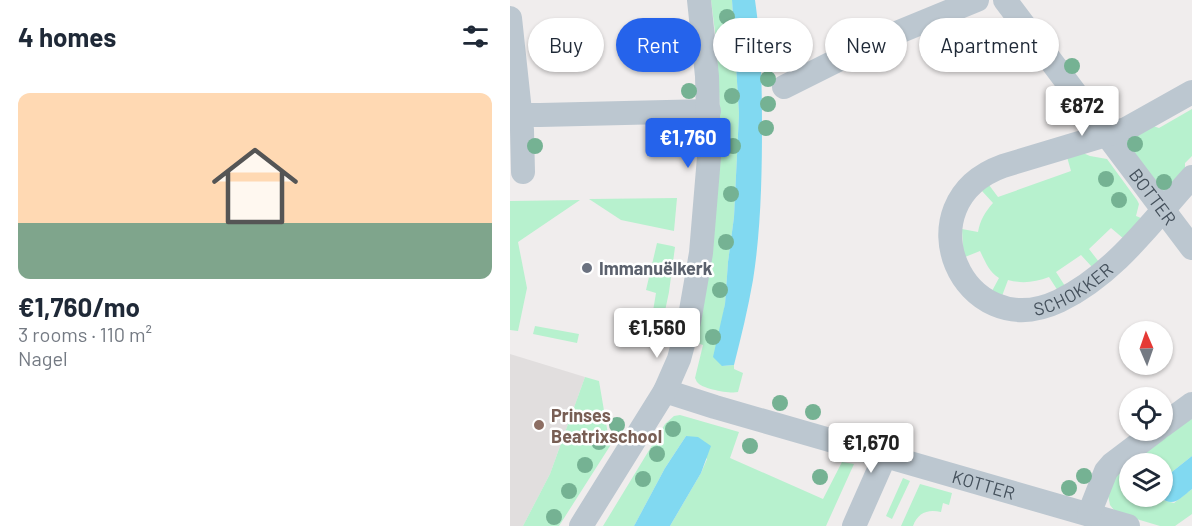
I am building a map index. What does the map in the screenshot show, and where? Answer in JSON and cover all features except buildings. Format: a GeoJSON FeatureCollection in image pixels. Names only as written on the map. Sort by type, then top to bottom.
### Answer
{"type":"FeatureCollection","features":[{"type":"Feature","properties":{"kind":"street"},"geometry":{"type":"LineString","coordinates":[[581,526],[665,391],[683,348],[701,253],[709,168],[706,58],[699,0]]}},
{"type":"Feature","properties":{"kind":"street"},"geometry":{"type":"LineString","coordinates":[[784,87],[872,43],[977,0]]}},
{"type":"Feature","properties":{"kind":"street","name":"BOTTER"},"geometry":{"type":"LineString","coordinates":[[1015,3],[1106,135],[1192,248]]}},
{"type":"Feature","properties":{"kind":"street"},"geometry":{"type":"LineString","coordinates":[[510,18],[515,115],[522,130],[524,172]]}},
{"type":"Feature","properties":{"kind":"street","name":"SCHOKKER"},"geometry":{"type":"LineString","coordinates":[[1192,92],[1126,129],[1003,166],[973,183],[956,209],[951,229],[955,262],[966,283],[983,298],[1007,308],[1033,309],[1046,306],[1069,296],[1107,268],[1128,249],[1192,177]]}},
{"type":"Feature","properties":{"kind":"street"},"geometry":{"type":"LineString","coordinates":[[515,115],[709,111]]}},
{"type":"Feature","properties":{"kind":"street","name":"KOTTER"},"geometry":{"type":"LineString","coordinates":[[665,391],[1128,526]]}},
{"type":"Feature","properties":{"kind":"street"},"geometry":{"type":"LineString","coordinates":[[1173,418],[1192,404]]}},
{"type":"Feature","properties":{"kind":"street"},"geometry":{"type":"LineString","coordinates":[[1089,514],[1106,471],[1142,441]]}},
{"type":"Feature","properties":{"kind":"street"},"geometry":{"type":"LineString","coordinates":[[854,526],[885,456]]}},
{"type":"Feature","properties":{"kind":"shaded area","name":"Prinses Beatrixschool"},"geometry":{"type":"Polygon","coordinates":[[[510,354],[585,377],[550,474],[523,526],[510,526],[510,354]]]}},
{"type":"Feature","properties":{"kind":"green space"},"geometry":{"type":"Polygon","coordinates":[[[711,0],[732,0],[733,18],[713,18],[711,0]]]}},
{"type":"Feature","properties":{"kind":"green space"},"geometry":{"type":"Polygon","coordinates":[[[718,72],[736,72],[739,114],[734,217],[721,328],[722,366],[734,365],[734,369],[743,373],[738,392],[704,387],[695,378],[703,345],[697,343],[707,284],[720,109],[718,72]]]}},
{"type":"Feature","properties":{"kind":"green space"},"geometry":{"type":"Polygon","coordinates":[[[1192,109],[1192,156],[1185,163],[1185,172],[1165,193],[1125,146],[1126,139],[1150,125],[1159,128],[1192,109]]]}},
{"type":"Feature","properties":{"kind":"green space"},"geometry":{"type":"Polygon","coordinates":[[[1083,153],[1107,159],[1137,200],[1139,204],[1136,216],[1141,218],[1124,239],[1111,228],[1089,249],[1099,262],[1092,267],[1081,255],[1056,272],[1065,286],[1058,291],[1049,277],[1029,282],[1008,280],[1002,296],[992,291],[999,278],[990,269],[980,251],[965,257],[963,248],[962,229],[978,232],[983,216],[993,203],[982,191],[989,185],[998,197],[1071,171],[1067,157],[1083,153]]]}},
{"type":"Feature","properties":{"kind":"green space"},"geometry":{"type":"Polygon","coordinates":[[[677,198],[674,231],[621,220],[589,199],[677,198]]]}},
{"type":"Feature","properties":{"kind":"green space"},"geometry":{"type":"Polygon","coordinates":[[[580,200],[518,242],[527,288],[518,331],[510,330],[510,201],[580,200]]]}},
{"type":"Feature","properties":{"kind":"green space"},"geometry":{"type":"Polygon","coordinates":[[[657,243],[675,247],[662,325],[651,323],[656,293],[646,290],[657,243]]]}},
{"type":"Feature","properties":{"kind":"green space"},"geometry":{"type":"Polygon","coordinates":[[[535,326],[579,334],[577,343],[533,334],[535,326]]]}},
{"type":"Feature","properties":{"kind":"green space"},"geometry":{"type":"Polygon","coordinates":[[[585,377],[599,381],[610,446],[559,526],[523,526],[550,474],[585,377]]]}},
{"type":"Feature","properties":{"kind":"green space"},"geometry":{"type":"Polygon","coordinates":[[[680,415],[739,432],[730,458],[823,499],[842,462],[854,464],[826,526],[670,526],[707,459],[686,436],[665,468],[634,526],[603,526],[665,424],[674,416],[680,415]]]}},
{"type":"Feature","properties":{"kind":"green space"},"geometry":{"type":"Polygon","coordinates":[[[1192,415],[1192,456],[1173,471],[1173,453],[1141,453],[1157,441],[1173,441],[1173,429],[1192,415]]]}},
{"type":"Feature","properties":{"kind":"green space"},"geometry":{"type":"Polygon","coordinates":[[[1119,469],[1119,507],[1173,507],[1173,503],[1192,489],[1192,514],[1175,526],[1160,526],[1114,510],[1110,505],[1108,495],[1119,469]]]}},
{"type":"Feature","properties":{"kind":"green space"},"geometry":{"type":"Polygon","coordinates":[[[903,478],[910,481],[892,519],[886,516],[903,478]]]}},
{"type":"Feature","properties":{"kind":"green space"},"geometry":{"type":"Polygon","coordinates":[[[920,484],[952,493],[949,505],[943,503],[941,512],[924,513],[913,526],[901,526],[920,484]]]}},
{"type":"Feature","properties":{"kind":"water"},"geometry":{"type":"Polygon","coordinates":[[[732,0],[755,0],[757,18],[733,18],[732,0]]]}},
{"type":"Feature","properties":{"kind":"water"},"geometry":{"type":"Polygon","coordinates":[[[736,72],[761,72],[761,183],[756,261],[734,365],[722,366],[713,357],[725,304],[734,217],[739,114],[736,72]]]}},
{"type":"Feature","properties":{"kind":"water"},"geometry":{"type":"Polygon","coordinates":[[[686,436],[698,437],[711,446],[701,473],[670,526],[634,526],[665,468],[686,436]]]}},
{"type":"Feature","properties":{"kind":"water"},"geometry":{"type":"Polygon","coordinates":[[[1192,456],[1192,489],[1173,502],[1173,471],[1192,456]]]}},
{"type":"Feature","properties":{"kind":"place","name":"Immanuëlkerk"},"geometry":{"type":"Point","coordinates":[587,268]}},
{"type":"Feature","properties":{"kind":"place","name":"Prinses Beatrixschool"},"geometry":{"type":"Point","coordinates":[539,425]}}]}
